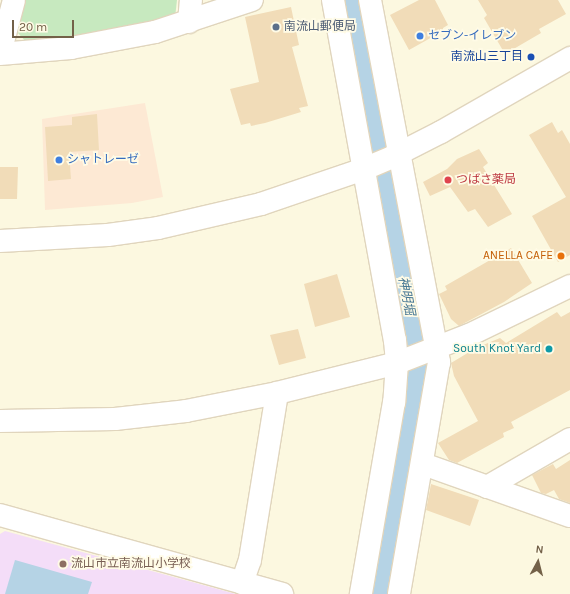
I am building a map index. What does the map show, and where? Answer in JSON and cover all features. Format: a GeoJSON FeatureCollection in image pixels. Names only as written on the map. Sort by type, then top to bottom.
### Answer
{"type":"FeatureCollection","features":[{"type":"Feature","properties":{"kind":"street"},"geometry":{"type":"LineString","coordinates":[[14,0],[0,54],[71,48],[115,41],[189,22],[252,0]]}},
{"type":"Feature","properties":{"kind":"street"},"geometry":{"type":"LineString","coordinates":[[189,22],[191,0]]}},
{"type":"Feature","properties":{"kind":"street"},"geometry":{"type":"LineString","coordinates":[[333,0],[368,168],[395,340],[397,363],[394,402],[361,594]]}},
{"type":"Feature","properties":{"kind":"street"},"geometry":{"type":"LineString","coordinates":[[370,0],[395,155],[439,362],[423,464],[399,594]]}},
{"type":"Feature","properties":{"kind":"street"},"geometry":{"type":"LineString","coordinates":[[0,241],[78,238],[158,228],[262,204],[368,168],[395,155],[570,58]]}},
{"type":"Feature","properties":{"kind":"street"},"geometry":{"type":"LineString","coordinates":[[0,421],[115,419],[186,411],[277,393],[397,363],[468,335],[570,286]]}},
{"type":"Feature","properties":{"kind":"street"},"geometry":{"type":"LineString","coordinates":[[242,583],[250,560],[277,393]]}},
{"type":"Feature","properties":{"kind":"street"},"geometry":{"type":"LineString","coordinates":[[488,486],[570,439]]}},
{"type":"Feature","properties":{"kind":"street"},"geometry":{"type":"LineString","coordinates":[[423,464],[570,516]]}},
{"type":"Feature","properties":{"kind":"street"},"geometry":{"type":"LineString","coordinates":[[0,516],[282,594]]}},
{"type":"Feature","properties":{"kind":"shaded area"},"geometry":{"type":"Polygon","coordinates":[[[145,103],[163,197],[132,203],[45,210],[42,119],[145,103]]]}},
{"type":"Feature","properties":{"kind":"shaded area","name":"流山市立南流山小学校"},"geometry":{"type":"Polygon","coordinates":[[[5,531],[236,594],[0,594],[0,534],[5,531]]]}},
{"type":"Feature","properties":{"kind":"green space"},"geometry":{"type":"Polygon","coordinates":[[[26,0],[177,0],[175,18],[30,46],[17,32],[26,0]]]}},
{"type":"Feature","properties":{"kind":"water"},"geometry":{"type":"Polygon","coordinates":[[[15,560],[92,582],[88,594],[5,594],[15,560]]]}},
{"type":"Feature","properties":{"kind":"building"},"geometry":{"type":"Polygon","coordinates":[[[419,0],[435,0],[448,25],[443,28],[443,31],[409,50],[390,15],[419,0]]]}},
{"type":"Feature","properties":{"kind":"building"},"geometry":{"type":"Polygon","coordinates":[[[478,0],[558,0],[566,14],[539,29],[541,33],[505,54],[484,18],[487,15],[478,0]]]}},
{"type":"Feature","properties":{"kind":"building"},"geometry":{"type":"Polygon","coordinates":[[[291,7],[299,45],[292,47],[308,106],[299,108],[301,112],[265,123],[251,126],[250,123],[241,125],[230,89],[259,82],[245,17],[291,7]]]}},
{"type":"Feature","properties":{"kind":"building"},"geometry":{"type":"Polygon","coordinates":[[[97,114],[99,150],[69,152],[71,179],[48,181],[45,127],[72,125],[72,117],[97,114]]]}},
{"type":"Feature","properties":{"kind":"building"},"geometry":{"type":"Polygon","coordinates":[[[552,122],[558,133],[562,130],[570,144],[570,255],[558,262],[532,216],[566,197],[529,135],[552,122]]]}},
{"type":"Feature","properties":{"kind":"building"},"geometry":{"type":"Polygon","coordinates":[[[479,149],[488,163],[483,167],[512,214],[488,227],[475,209],[468,212],[450,187],[430,196],[423,182],[447,169],[457,159],[479,149]]]}},
{"type":"Feature","properties":{"kind":"building"},"geometry":{"type":"Polygon","coordinates":[[[0,167],[18,167],[17,199],[0,199],[0,167]]]}},
{"type":"Feature","properties":{"kind":"building"},"geometry":{"type":"Polygon","coordinates":[[[511,248],[532,283],[504,302],[459,326],[451,319],[439,294],[447,290],[445,286],[511,248]]]}},
{"type":"Feature","properties":{"kind":"building"},"geometry":{"type":"Polygon","coordinates":[[[337,274],[350,317],[315,327],[304,284],[337,274]]]}},
{"type":"Feature","properties":{"kind":"building"},"geometry":{"type":"Polygon","coordinates":[[[557,312],[561,317],[570,312],[570,390],[511,422],[514,428],[503,433],[504,437],[457,463],[449,460],[438,443],[478,421],[454,376],[451,363],[476,348],[500,338],[506,343],[557,312]]]}},
{"type":"Feature","properties":{"kind":"building"},"geometry":{"type":"Polygon","coordinates":[[[298,329],[306,358],[279,365],[270,335],[298,329]]]}},
{"type":"Feature","properties":{"kind":"building"},"geometry":{"type":"Polygon","coordinates":[[[570,460],[570,503],[559,499],[554,490],[546,494],[541,493],[532,475],[553,464],[556,469],[570,460]]]}},
{"type":"Feature","properties":{"kind":"building"},"geometry":{"type":"Polygon","coordinates":[[[431,484],[479,500],[470,526],[426,510],[431,484]]]}},
{"type":"Feature","properties":{"kind":"waterway","name":"神明堀"},"geometry":{"type":"LineString","coordinates":[[348,0],[420,369],[382,594]]}},
{"type":"Feature","properties":{"kind":"place","name":"南流山郵便局"},"geometry":{"type":"Point","coordinates":[276,27]}},
{"type":"Feature","properties":{"kind":"place","name":"セブン-イレブン"},"geometry":{"type":"Point","coordinates":[420,36]}},
{"type":"Feature","properties":{"kind":"place","name":"南流山三丁目"},"geometry":{"type":"Point","coordinates":[531,57]}},
{"type":"Feature","properties":{"kind":"place","name":"シャトレーゼ"},"geometry":{"type":"Point","coordinates":[59,160]}},
{"type":"Feature","properties":{"kind":"place","name":"つばさ薬局"},"geometry":{"type":"Point","coordinates":[448,180]}},
{"type":"Feature","properties":{"kind":"place","name":"ANELLA CAFE"},"geometry":{"type":"Point","coordinates":[561,256]}},
{"type":"Feature","properties":{"kind":"place","name":"South Knot Yard"},"geometry":{"type":"Point","coordinates":[549,349]}},
{"type":"Feature","properties":{"kind":"place","name":"流山市立南流山小学校"},"geometry":{"type":"Point","coordinates":[63,564]}}]}
